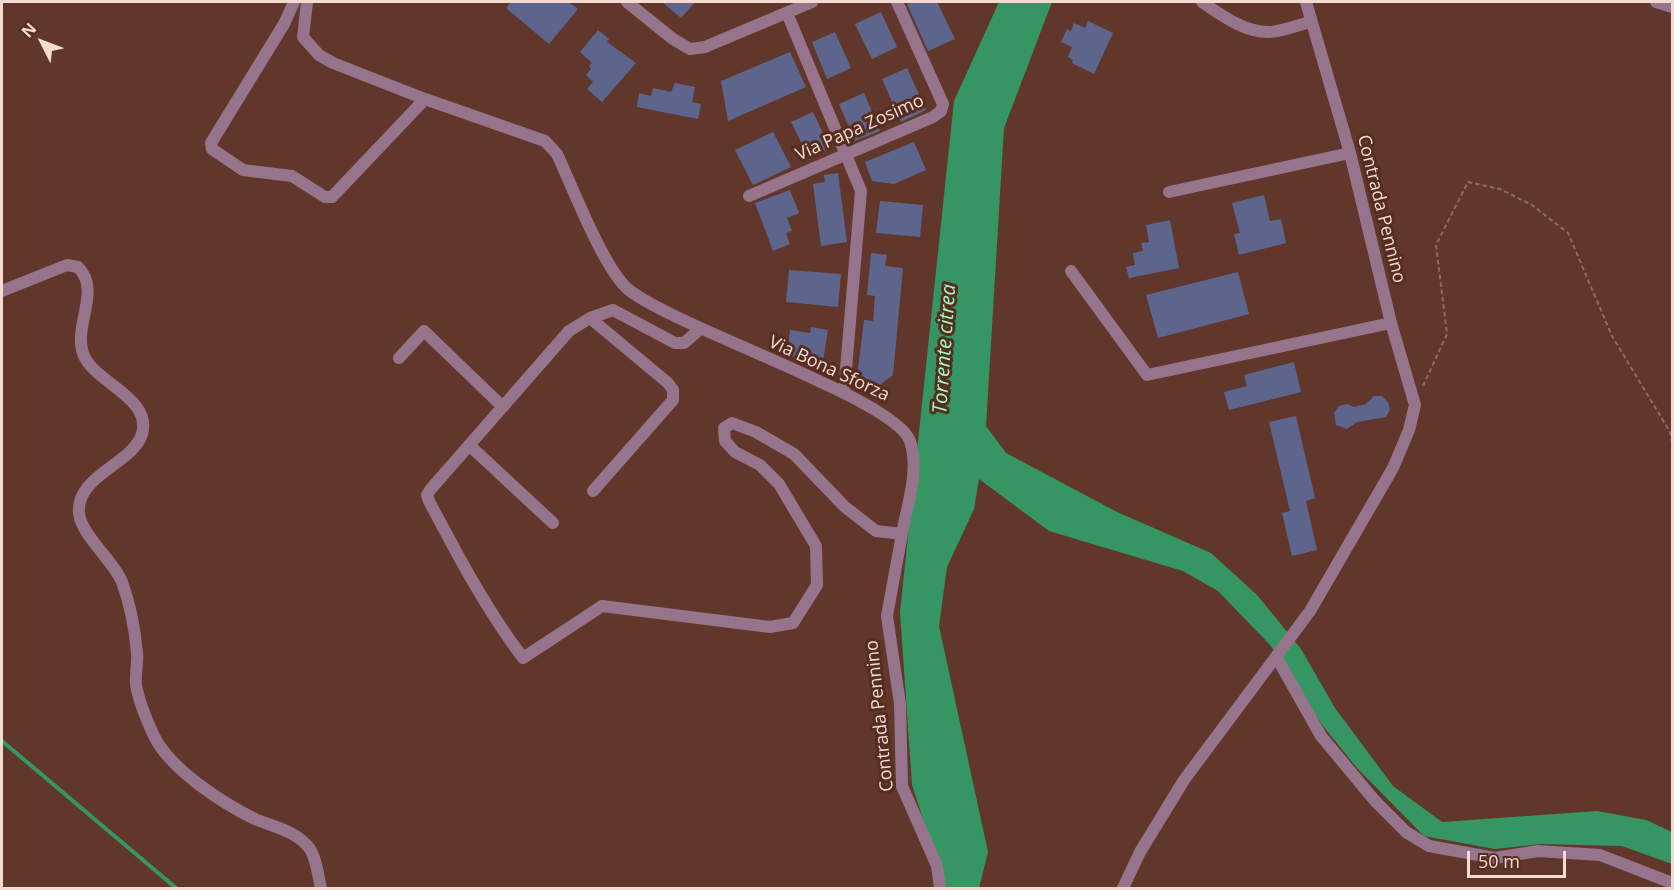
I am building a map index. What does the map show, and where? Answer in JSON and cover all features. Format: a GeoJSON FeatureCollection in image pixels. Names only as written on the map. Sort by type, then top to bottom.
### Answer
{"type":"FeatureCollection","features":[{"type":"Feature","properties":{"kind":"street"},"geometry":{"type":"LineString","coordinates":[[294,2],[284,24],[211,143],[212,149],[243,170],[292,176],[305,182],[325,197],[332,197],[425,99]]}},
{"type":"Feature","properties":{"kind":"street","name":"Via Bona Sforza"},"geometry":{"type":"LineString","coordinates":[[307,2],[303,37],[320,55],[425,99],[545,141],[557,154],[610,268],[626,288],[653,307],[699,330],[844,393],[887,416],[909,438],[915,461],[902,534]]}},
{"type":"Feature","properties":{"kind":"street"},"geometry":{"type":"LineString","coordinates":[[627,2],[673,39],[690,49],[705,47],[812,2]]}},
{"type":"Feature","properties":{"kind":"street","name":"Via Papa Zosimo"},"geometry":{"type":"LineString","coordinates":[[749,196],[933,117],[941,111],[943,104],[897,2]]}},
{"type":"Feature","properties":{"kind":"street"},"geometry":{"type":"LineString","coordinates":[[1202,2],[1237,24],[1253,29],[1274,32],[1310,22]]}},
{"type":"Feature","properties":{"kind":"street","name":"Contrada Pennino"},"geometry":{"type":"LineString","coordinates":[[1306,2],[1350,153],[1391,323],[1415,405]]}},
{"type":"Feature","properties":{"kind":"street"},"geometry":{"type":"LineString","coordinates":[[1656,2],[1672,7]]}},
{"type":"Feature","properties":{"kind":"street"},"geometry":{"type":"LineString","coordinates":[[788,12],[861,191],[844,393]]}},
{"type":"Feature","properties":{"kind":"street"},"geometry":{"type":"LineString","coordinates":[[1169,192],[1350,153]]}},
{"type":"Feature","properties":{"kind":"street"},"geometry":{"type":"LineString","coordinates":[[2,291],[67,266],[78,267],[85,277],[89,291],[82,325],[82,350],[95,371],[136,405],[143,432],[139,443],[88,487],[80,504],[79,513],[84,527],[110,561],[125,591],[137,652],[136,684],[144,711],[155,738],[167,756],[182,771],[234,807],[291,833],[302,841],[315,860],[321,888]]}},
{"type":"Feature","properties":{"kind":"street"},"geometry":{"type":"LineString","coordinates":[[1071,271],[1147,375],[1391,323]]}},
{"type":"Feature","properties":{"kind":"street"},"geometry":{"type":"LineString","coordinates":[[699,330],[684,343],[675,343],[613,310],[591,318],[569,331],[427,495],[494,620],[523,658],[602,606],[770,627],[793,623],[818,585],[816,546],[779,484],[760,465],[735,452],[725,441],[724,428],[732,423],[756,432],[794,454],[845,507],[876,531],[902,534]]}},
{"type":"Feature","properties":{"kind":"street"},"geometry":{"type":"LineString","coordinates":[[591,318],[668,382],[674,394],[673,400],[592,491]]}},
{"type":"Feature","properties":{"kind":"street"},"geometry":{"type":"LineString","coordinates":[[399,358],[424,331],[503,406]]}},
{"type":"Feature","properties":{"kind":"street"},"geometry":{"type":"LineString","coordinates":[[1123,888],[1140,852],[1184,780],[1294,635],[1393,468],[1409,430],[1415,405]]}},
{"type":"Feature","properties":{"kind":"street"},"geometry":{"type":"LineString","coordinates":[[469,445],[553,523]]}},
{"type":"Feature","properties":{"kind":"street","name":"Contrada Pennino"},"geometry":{"type":"LineString","coordinates":[[902,534],[887,616],[900,704],[902,786],[937,866],[940,888]]}},
{"type":"Feature","properties":{"kind":"street"},"geometry":{"type":"LineString","coordinates":[[1277,658],[1321,736],[1375,801],[1406,832],[1429,846],[1494,858],[1538,851],[1600,855],[1672,884]]}},
{"type":"Feature","properties":{"kind":"path"},"geometry":{"type":"LineString","coordinates":[[1415,405],[1447,334],[1436,244],[1468,182],[1500,189],[1532,205],[1568,233],[1612,336],[1670,432],[1672,443]]}},
{"type":"Feature","properties":{"kind":"water","name":"Torrente citrea"},"geometry":{"type":"Polygon","coordinates":[[[999,2],[1052,2],[1004,128],[986,426],[1006,453],[1117,512],[1211,553],[1257,595],[1301,649],[1335,708],[1393,786],[1442,822],[1597,811],[1646,820],[1672,832],[1672,864],[1622,846],[1541,844],[1495,849],[1424,836],[1357,768],[1323,726],[1271,646],[1218,591],[1183,571],[1049,531],[979,479],[974,509],[947,567],[939,626],[988,852],[979,888],[945,888],[912,785],[900,612],[954,101],[999,2]]]}},
{"type":"Feature","properties":{"kind":"building"},"geometry":{"type":"Polygon","coordinates":[[[511,2],[568,2],[578,9],[549,44],[506,8],[511,2]]]}},
{"type":"Feature","properties":{"kind":"building"},"geometry":{"type":"Polygon","coordinates":[[[662,2],[695,2],[681,18],[662,2]]]}},
{"type":"Feature","properties":{"kind":"building"},"geometry":{"type":"Polygon","coordinates":[[[937,2],[955,39],[928,51],[907,4],[937,2]]]}},
{"type":"Feature","properties":{"kind":"building"},"geometry":{"type":"Polygon","coordinates":[[[881,12],[897,47],[872,59],[855,24],[881,12]]]}},
{"type":"Feature","properties":{"kind":"building"},"geometry":{"type":"Polygon","coordinates":[[[1088,21],[1113,33],[1094,74],[1072,63],[1073,60],[1068,57],[1072,47],[1061,42],[1067,29],[1071,31],[1074,23],[1085,28],[1088,21]]]}},
{"type":"Feature","properties":{"kind":"building"},"geometry":{"type":"Polygon","coordinates":[[[598,30],[609,39],[607,42],[636,63],[602,102],[587,89],[593,82],[586,75],[592,63],[580,52],[598,30]]]}},
{"type":"Feature","properties":{"kind":"building"},"geometry":{"type":"Polygon","coordinates":[[[835,32],[851,68],[827,79],[812,42],[835,32]]]}},
{"type":"Feature","properties":{"kind":"building"},"geometry":{"type":"Polygon","coordinates":[[[790,52],[806,87],[728,121],[721,81],[790,52]]]}},
{"type":"Feature","properties":{"kind":"building"},"geometry":{"type":"Polygon","coordinates":[[[907,68],[926,110],[901,122],[882,79],[907,68]]]}},
{"type":"Feature","properties":{"kind":"building"},"geometry":{"type":"Polygon","coordinates":[[[675,83],[695,87],[692,102],[701,104],[698,119],[637,107],[639,93],[651,96],[653,88],[671,92],[675,83]]]}},
{"type":"Feature","properties":{"kind":"building"},"geometry":{"type":"Polygon","coordinates":[[[864,93],[880,131],[855,141],[839,104],[864,93]]]}},
{"type":"Feature","properties":{"kind":"building"},"geometry":{"type":"Polygon","coordinates":[[[813,112],[830,148],[809,158],[791,122],[813,112]]]}},
{"type":"Feature","properties":{"kind":"building"},"geometry":{"type":"Polygon","coordinates":[[[773,132],[791,167],[753,185],[735,150],[773,132]]]}},
{"type":"Feature","properties":{"kind":"building"},"geometry":{"type":"Polygon","coordinates":[[[914,142],[926,170],[894,184],[872,181],[865,162],[914,142]]]}},
{"type":"Feature","properties":{"kind":"building"},"geometry":{"type":"Polygon","coordinates":[[[838,173],[847,242],[821,246],[813,184],[825,182],[824,175],[838,173]]]}},
{"type":"Feature","properties":{"kind":"building"},"geometry":{"type":"Polygon","coordinates":[[[790,190],[799,213],[787,218],[792,231],[786,233],[790,244],[773,251],[755,203],[790,190]]]}},
{"type":"Feature","properties":{"kind":"building"},"geometry":{"type":"Polygon","coordinates":[[[1264,195],[1270,221],[1281,219],[1286,243],[1239,255],[1234,234],[1240,233],[1232,203],[1264,195]]]}},
{"type":"Feature","properties":{"kind":"building"},"geometry":{"type":"Polygon","coordinates":[[[880,201],[923,205],[920,237],[876,233],[880,201]]]}},
{"type":"Feature","properties":{"kind":"building"},"geometry":{"type":"Polygon","coordinates":[[[1170,220],[1179,268],[1129,278],[1126,267],[1135,265],[1133,253],[1143,251],[1141,243],[1149,242],[1146,225],[1170,220]]]}},
{"type":"Feature","properties":{"kind":"building"},"geometry":{"type":"Polygon","coordinates":[[[871,253],[887,255],[885,266],[903,268],[893,375],[876,388],[856,385],[864,320],[873,321],[875,296],[867,295],[871,253]]]}},
{"type":"Feature","properties":{"kind":"building"},"geometry":{"type":"Polygon","coordinates":[[[789,270],[841,274],[838,307],[786,302],[789,270]]]}},
{"type":"Feature","properties":{"kind":"building"},"geometry":{"type":"Polygon","coordinates":[[[1238,272],[1249,314],[1158,338],[1146,295],[1238,272]]]}},
{"type":"Feature","properties":{"kind":"building"},"geometry":{"type":"Polygon","coordinates":[[[811,327],[828,330],[823,361],[787,356],[790,330],[810,333],[811,327]]]}},
{"type":"Feature","properties":{"kind":"building"},"geometry":{"type":"Polygon","coordinates":[[[1294,362],[1301,392],[1229,410],[1224,392],[1247,386],[1244,375],[1294,362]]]}},
{"type":"Feature","properties":{"kind":"building"},"geometry":{"type":"Polygon","coordinates":[[[1374,396],[1382,396],[1388,402],[1390,410],[1386,417],[1357,422],[1347,429],[1336,425],[1334,413],[1339,406],[1347,404],[1354,407],[1366,404],[1374,396]]]}},
{"type":"Feature","properties":{"kind":"building"},"geometry":{"type":"Polygon","coordinates":[[[1296,416],[1315,498],[1306,501],[1317,550],[1292,556],[1282,513],[1290,511],[1269,422],[1296,416]]]}},
{"type":"Feature","properties":{"kind":"waterway"},"geometry":{"type":"LineString","coordinates":[[2,741],[176,888]]}}]}
